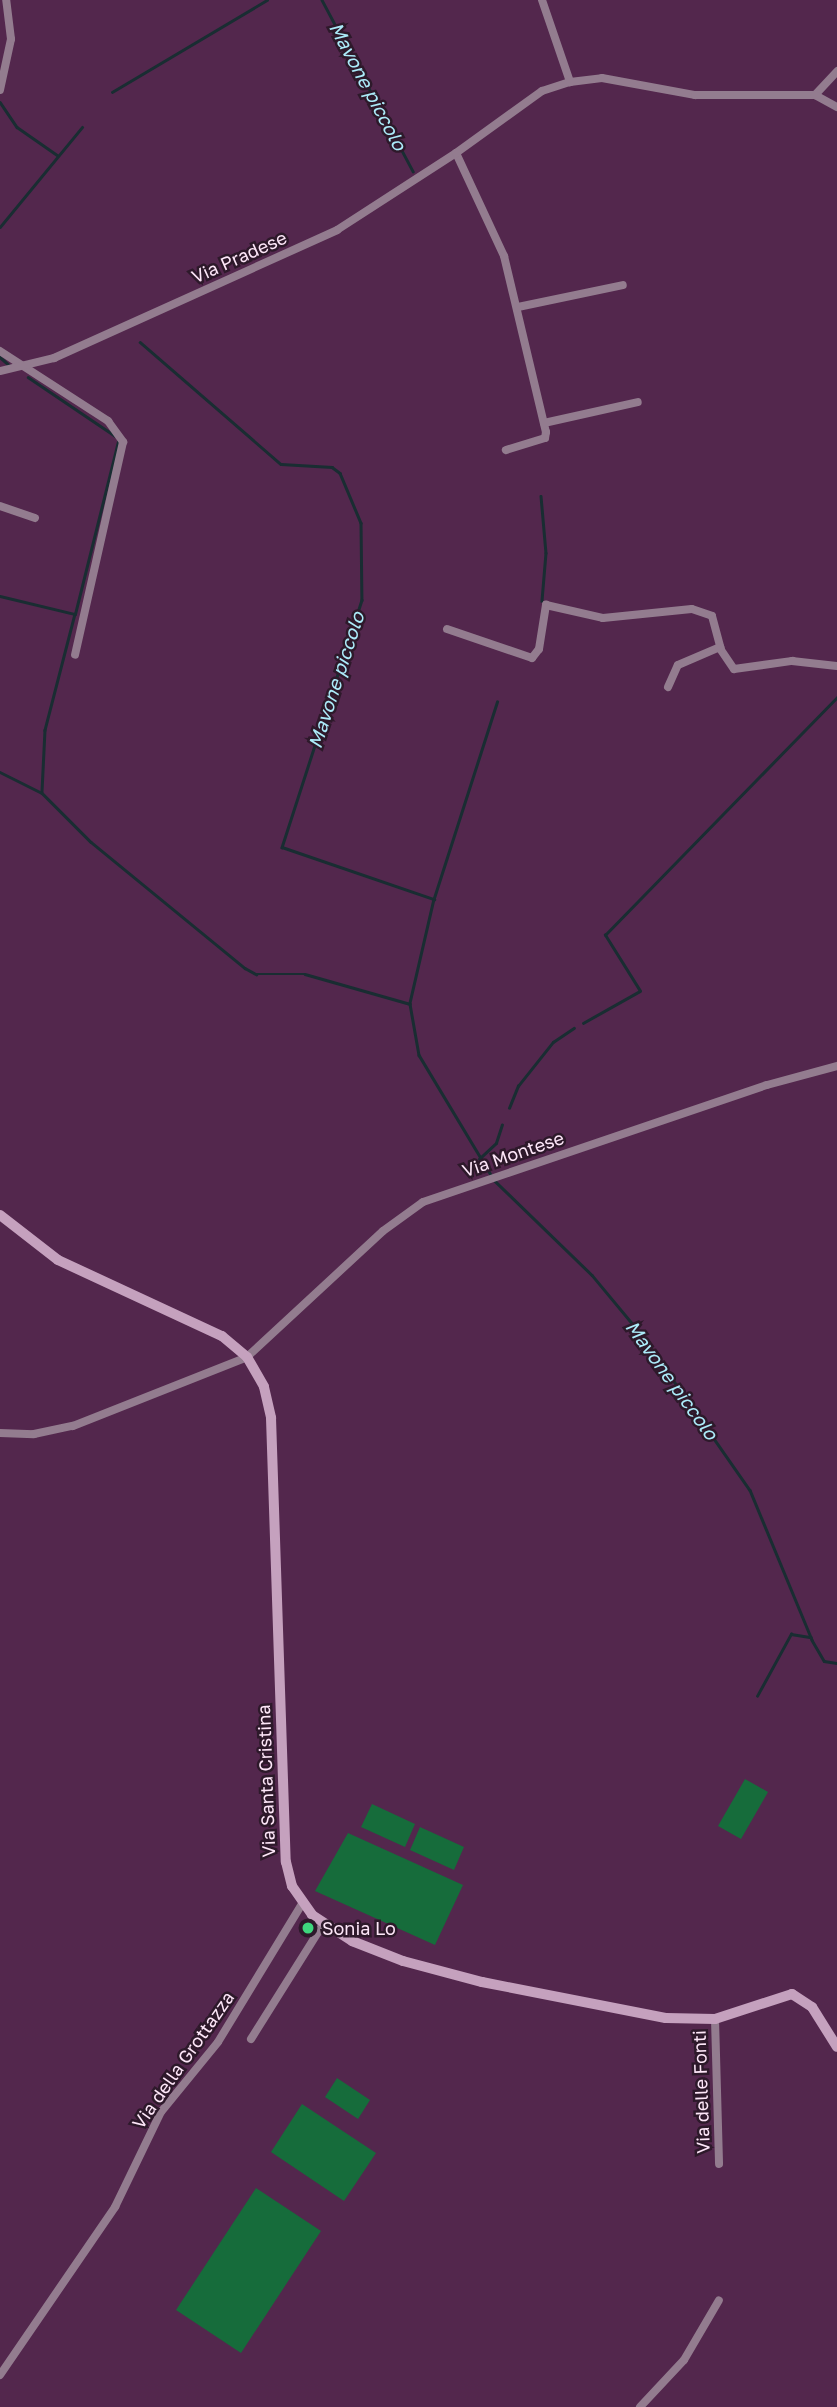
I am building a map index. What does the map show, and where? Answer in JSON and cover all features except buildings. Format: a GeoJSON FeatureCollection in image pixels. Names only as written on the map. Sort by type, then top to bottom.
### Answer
{"type":"FeatureCollection","features":[{"type":"Feature","properties":{"kind":"street"},"geometry":{"type":"LineString","coordinates":[[0,90],[11,39],[6,0]]}},
{"type":"Feature","properties":{"kind":"street"},"geometry":{"type":"LineString","coordinates":[[542,0],[570,82]]}},
{"type":"Feature","properties":{"kind":"street"},"geometry":{"type":"LineString","coordinates":[[815,95],[837,71]]}},
{"type":"Feature","properties":{"kind":"street","name":"Via Pradese"},"geometry":{"type":"LineString","coordinates":[[0,371],[24,368],[337,230],[456,153],[542,90],[570,82],[602,78],[695,95],[815,95],[837,107]]}},
{"type":"Feature","properties":{"kind":"street"},"geometry":{"type":"LineString","coordinates":[[456,153],[504,256],[544,423],[545,438],[506,450]]}},
{"type":"Feature","properties":{"kind":"street"},"geometry":{"type":"LineString","coordinates":[[517,307],[623,285]]}},
{"type":"Feature","properties":{"kind":"street"},"geometry":{"type":"LineString","coordinates":[[0,351],[108,421],[123,442],[75,655]]}},
{"type":"Feature","properties":{"kind":"street"},"geometry":{"type":"LineString","coordinates":[[544,423],[638,402]]}},
{"type":"Feature","properties":{"kind":"street"},"geometry":{"type":"LineString","coordinates":[[0,506],[35,518]]}},
{"type":"Feature","properties":{"kind":"street"},"geometry":{"type":"LineString","coordinates":[[447,629],[532,658],[539,649],[545,605],[603,618],[704,611],[714,621],[720,647],[734,669],[792,661],[837,666]]}},
{"type":"Feature","properties":{"kind":"street"},"geometry":{"type":"LineString","coordinates":[[668,687],[678,665],[720,647]]}},
{"type":"Feature","properties":{"kind":"street","name":"Via Montese"},"geometry":{"type":"LineString","coordinates":[[247,1356],[402,1214],[486,1180],[767,1085],[837,1066]]}},
{"type":"Feature","properties":{"kind":"street","name":"Via Santa Cristina"},"geometry":{"type":"LineString","coordinates":[[0,1215],[58,1260],[205,1327],[247,1356],[264,1387],[271,1418],[284,1836],[292,1886],[302,1903],[323,1924],[403,1961],[482,1982],[666,2018],[715,2019],[792,1994],[812,2007],[837,2047]]}},
{"type":"Feature","properties":{"kind":"street"},"geometry":{"type":"LineString","coordinates":[[0,1433],[34,1434],[73,1426],[247,1356]]}},
{"type":"Feature","properties":{"kind":"street","name":"Via della Grottazza"},"geometry":{"type":"LineString","coordinates":[[0,2375],[115,2207],[161,2112],[218,2042],[302,1903]]}},
{"type":"Feature","properties":{"kind":"street"},"geometry":{"type":"LineString","coordinates":[[251,2039],[323,1924]]}},
{"type":"Feature","properties":{"kind":"street","name":"Via delle Fonti"},"geometry":{"type":"LineString","coordinates":[[715,2019],[719,2164]]}},
{"type":"Feature","properties":{"kind":"street"},"geometry":{"type":"LineString","coordinates":[[640,2407],[684,2360],[719,2300]]}},
{"type":"Feature","properties":{"kind":"green space"},"geometry":{"type":"Polygon","coordinates":[[[745,1779],[768,1792],[741,1839],[718,1826],[745,1779]]]}},
{"type":"Feature","properties":{"kind":"green space"},"geometry":{"type":"Polygon","coordinates":[[[372,1804],[415,1824],[405,1847],[361,1827],[372,1804]]]}},
{"type":"Feature","properties":{"kind":"green space"},"geometry":{"type":"Polygon","coordinates":[[[420,1827],[464,1847],[454,1870],[410,1850],[420,1827]]]}},
{"type":"Feature","properties":{"kind":"green space"},"geometry":{"type":"Polygon","coordinates":[[[348,1833],[463,1885],[435,1945],[315,1891],[348,1833]]]}},
{"type":"Feature","properties":{"kind":"green space"},"geometry":{"type":"Polygon","coordinates":[[[337,2078],[370,2100],[358,2119],[325,2097],[337,2078]]]}},
{"type":"Feature","properties":{"kind":"green space"},"geometry":{"type":"Polygon","coordinates":[[[302,2104],[376,2153],[344,2201],[271,2152],[302,2104]]]}},
{"type":"Feature","properties":{"kind":"green space"},"geometry":{"type":"Polygon","coordinates":[[[256,2188],[321,2231],[241,2353],[176,2310],[256,2188]]]}},
{"type":"Feature","properties":{"kind":"waterway","name":"Mavone piccolo"},"geometry":{"type":"LineString","coordinates":[[112,92],[267,0]]}},
{"type":"Feature","properties":{"kind":"waterway","name":"Mavone piccolo"},"geometry":{"type":"LineString","coordinates":[[322,0],[413,171]]}},
{"type":"Feature","properties":{"kind":"waterway","name":"Mavone piccolo"},"geometry":{"type":"LineString","coordinates":[[0,102],[17,127],[57,155]]}},
{"type":"Feature","properties":{"kind":"waterway","name":"Mavone piccolo"},"geometry":{"type":"LineString","coordinates":[[0,227],[82,127]]}},
{"type":"Feature","properties":{"kind":"waterway","name":"Mavone piccolo"},"geometry":{"type":"LineString","coordinates":[[140,342],[281,464],[332,467],[340,473],[361,523],[362,600],[282,847],[434,899],[410,1003]]}},
{"type":"Feature","properties":{"kind":"waterway","name":"Mavone piccolo"},"geometry":{"type":"LineString","coordinates":[[0,357],[10,366]]}},
{"type":"Feature","properties":{"kind":"waterway","name":"Mavone piccolo"},"geometry":{"type":"LineString","coordinates":[[28,377],[115,436]]}},
{"type":"Feature","properties":{"kind":"waterway","name":"Mavone piccolo"},"geometry":{"type":"LineString","coordinates":[[75,614],[118,441]]}},
{"type":"Feature","properties":{"kind":"waterway","name":"Mavone piccolo"},"geometry":{"type":"LineString","coordinates":[[541,496],[546,553],[542,601]]}},
{"type":"Feature","properties":{"kind":"waterway","name":"Mavone piccolo"},"geometry":{"type":"LineString","coordinates":[[0,596],[75,614],[45,730],[42,791]]}},
{"type":"Feature","properties":{"kind":"waterway","name":"Mavone piccolo"},"geometry":{"type":"LineString","coordinates":[[583,1023],[640,991],[605,935],[837,697]]}},
{"type":"Feature","properties":{"kind":"waterway","name":"Mavone piccolo"},"geometry":{"type":"LineString","coordinates":[[434,898],[497,702]]}},
{"type":"Feature","properties":{"kind":"waterway","name":"Mavone piccolo"},"geometry":{"type":"LineString","coordinates":[[0,772],[42,793],[91,842],[245,968],[256,974],[305,974],[410,1004],[419,1055],[491,1175]]}},
{"type":"Feature","properties":{"kind":"waterway","name":"Mavone piccolo"},"geometry":{"type":"LineString","coordinates":[[509,1108],[518,1086],[553,1042],[574,1028]]}},
{"type":"Feature","properties":{"kind":"waterway","name":"Mavone piccolo"},"geometry":{"type":"LineString","coordinates":[[479,1159],[496,1143],[502,1125]]}},
{"type":"Feature","properties":{"kind":"waterway","name":"Mavone piccolo"},"geometry":{"type":"LineString","coordinates":[[495,1181],[592,1275],[641,1334],[750,1490],[812,1640],[824,1661],[837,1663]]}},
{"type":"Feature","properties":{"kind":"waterway","name":"Mavone piccolo"},"geometry":{"type":"LineString","coordinates":[[757,1696],[791,1634],[811,1637]]}},
{"type":"Feature","properties":{"kind":"place","name":"Sonia Lo"},"geometry":{"type":"Point","coordinates":[308,1928]}}]}
